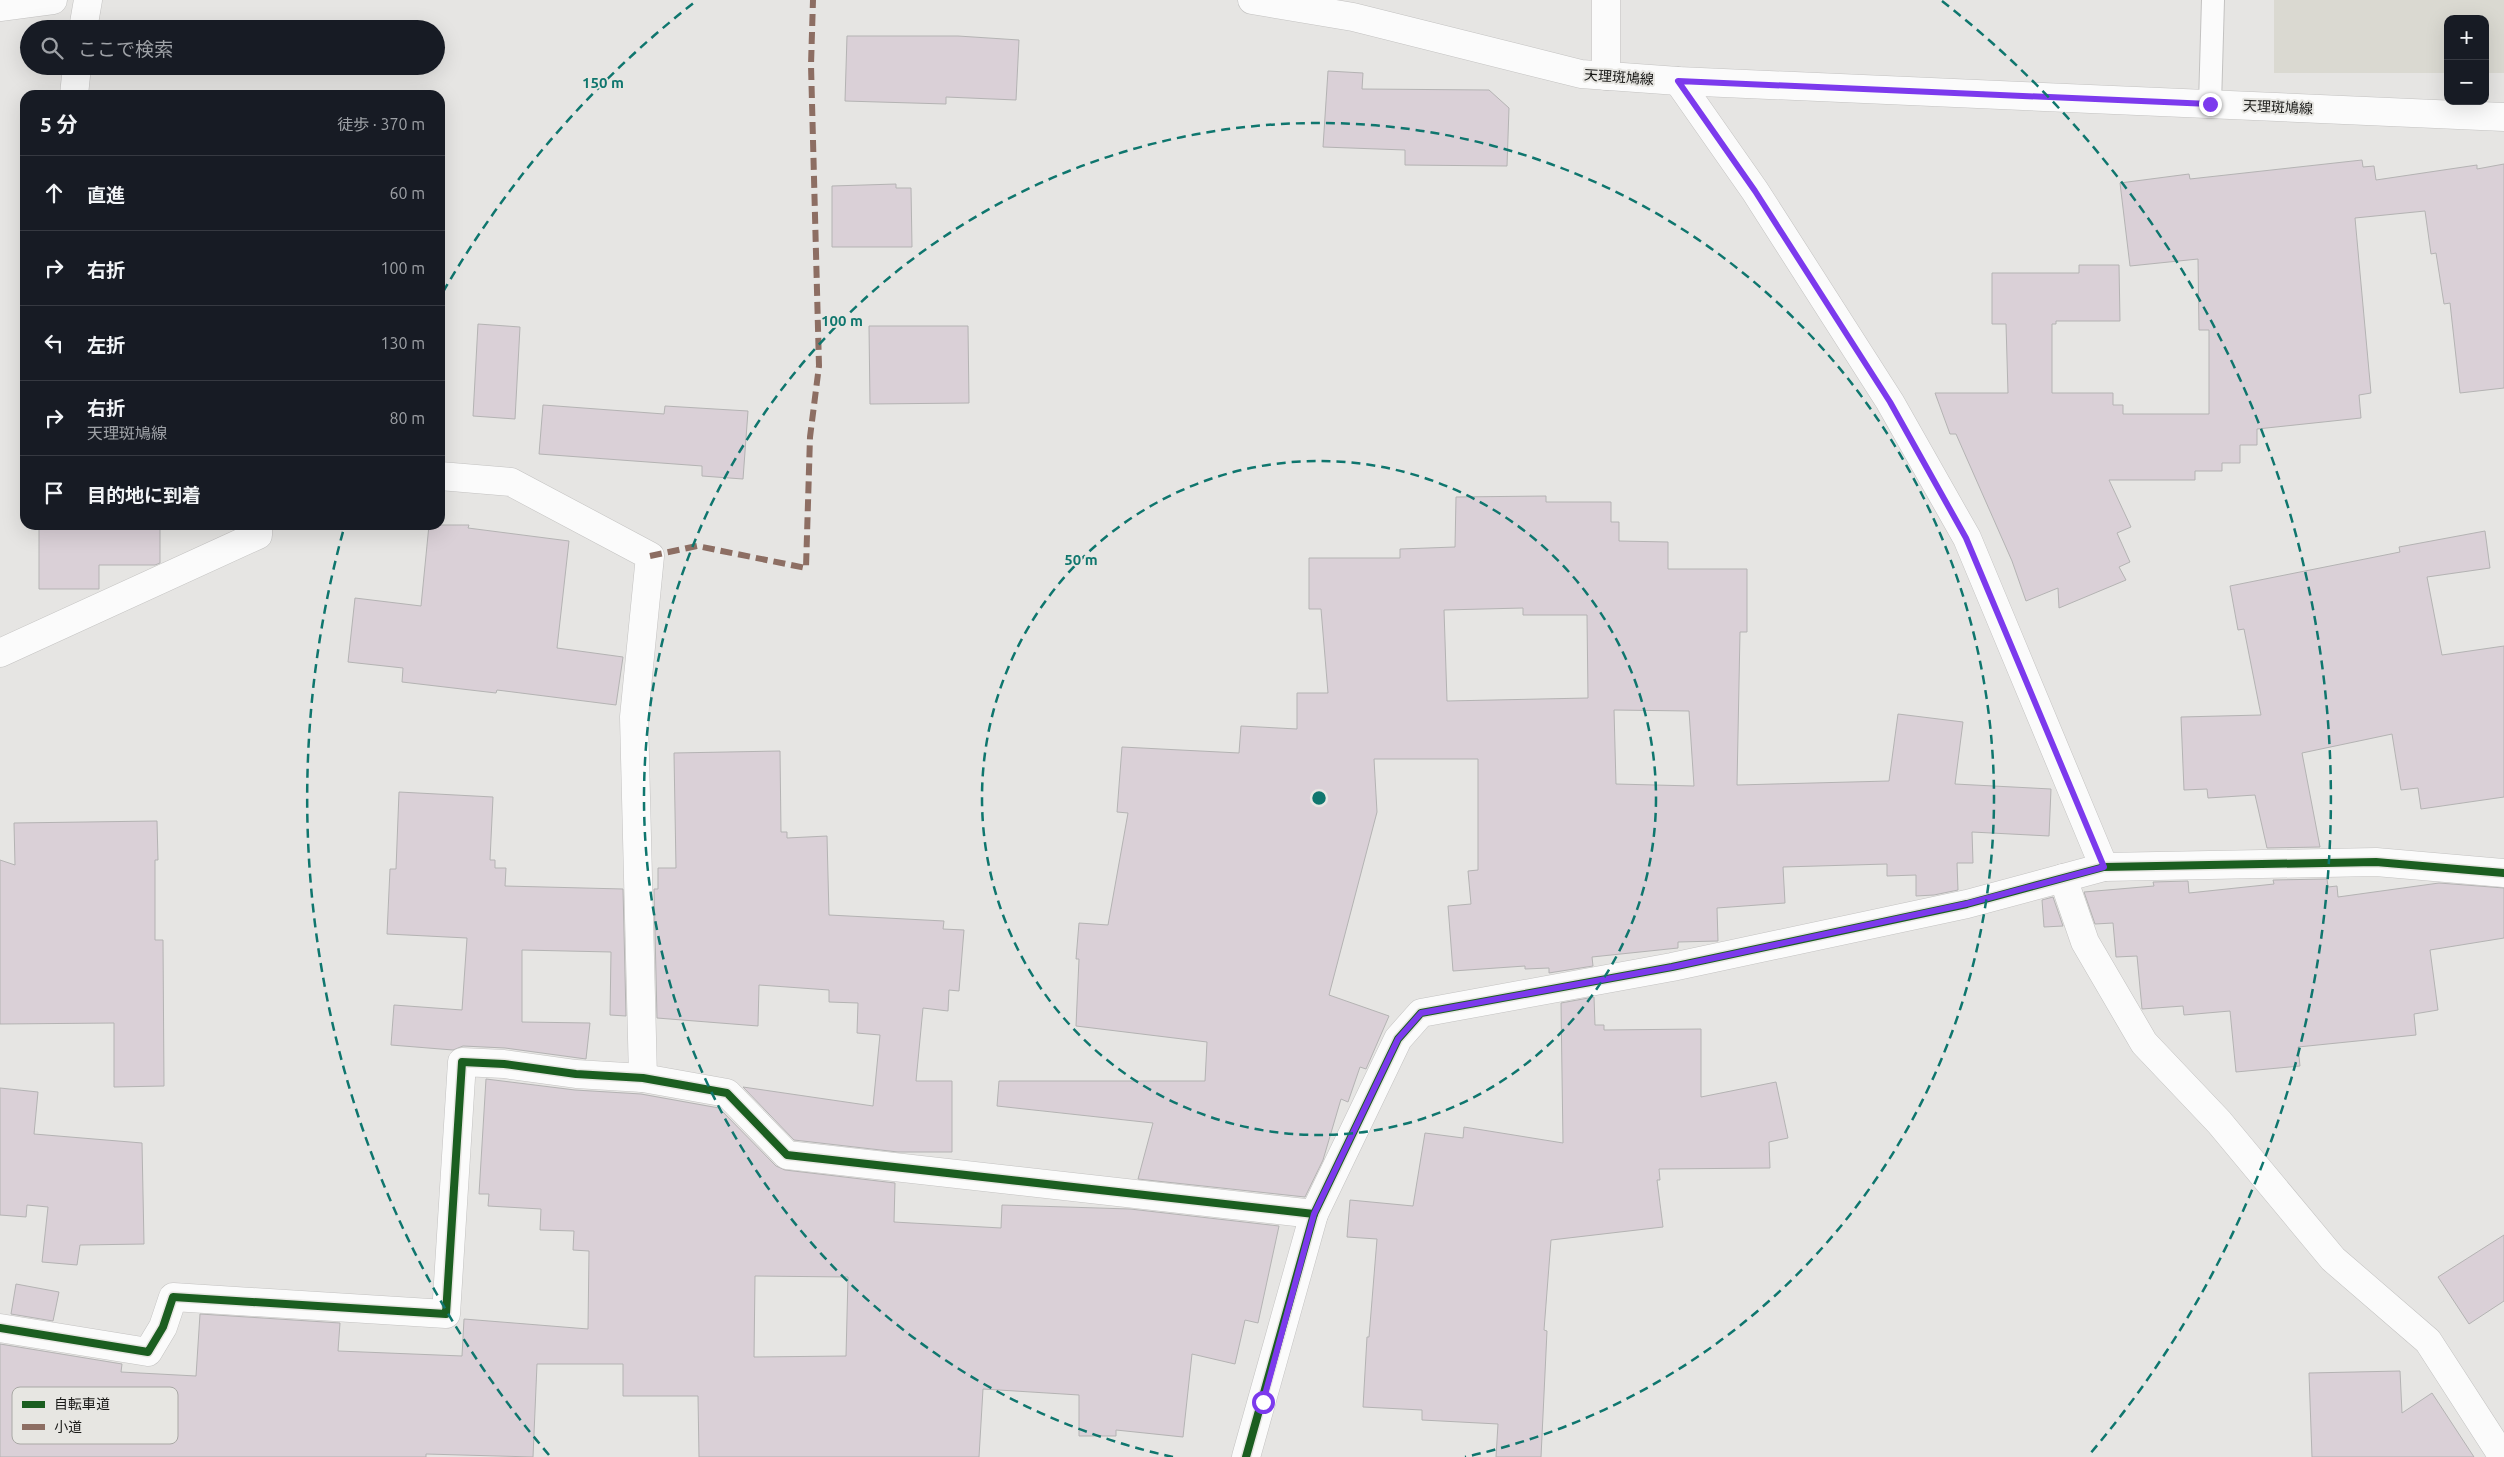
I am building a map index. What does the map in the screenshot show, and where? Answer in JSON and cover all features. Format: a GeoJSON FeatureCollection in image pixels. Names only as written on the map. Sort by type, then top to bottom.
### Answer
{"type":"FeatureCollection","features":[{"type":"Feature","properties":{"kind":"street"},"geometry":{"type":"LineString","coordinates":[[0,7],[49,0]]}},
{"type":"Feature","properties":{"kind":"street"},"geometry":{"type":"LineString","coordinates":[[85,20],[88,0]]}},
{"type":"Feature","properties":{"kind":"street","name":"天理斑鳩線"},"geometry":{"type":"LineString","coordinates":[[1252,0],[1353,17],[1582,74],[1678,81],[2504,117]]}},
{"type":"Feature","properties":{"kind":"street"},"geometry":{"type":"LineString","coordinates":[[1606,0],[1606,76]]}},
{"type":"Feature","properties":{"kind":"street"},"geometry":{"type":"LineString","coordinates":[[75,90],[76,75]]}},
{"type":"Feature","properties":{"kind":"street"},"geometry":{"type":"LineString","coordinates":[[1678,81],[1755,191],[1885,394],[1966,538],[2104,867]]}},
{"type":"Feature","properties":{"kind":"street"},"geometry":{"type":"LineString","coordinates":[[445,476],[511,482],[650,556],[634,718],[643,1078]]}},
{"type":"Feature","properties":{"kind":"street"},"geometry":{"type":"LineString","coordinates":[[0,652],[258,535],[258,530]]}},
{"type":"Feature","properties":{"kind":"street"},"geometry":{"type":"LineString","coordinates":[[1246,1457],[1314,1214],[1398,1039],[1421,1013],[1692,963],[1966,904],[2104,867],[2130,865],[2376,862],[2504,873]]}},
{"type":"Feature","properties":{"kind":"street"},"geometry":{"type":"LineString","coordinates":[[2063,878],[2085,942],[2144,1043],[2219,1122],[2333,1259],[2428,1341],[2504,1457]]}},
{"type":"Feature","properties":{"kind":"street"},"geometry":{"type":"LineString","coordinates":[[0,1328],[148,1352],[163,1327],[173,1297],[446,1314],[462,1062],[504,1064],[576,1074],[643,1078],[727,1092],[787,1155],[1314,1214]]}},
{"type":"Feature","properties":{"kind":"lane"},"geometry":{"type":"LineString","coordinates":[[2210,104],[2213,0]]}},
{"type":"Feature","properties":{"kind":"shaded area"},"geometry":{"type":"Polygon","coordinates":[[[2274,0],[2504,0],[2504,73],[2489,73],[2489,15],[2444,15],[2444,73],[2274,73],[2274,0]]]}},
{"type":"Feature","properties":{"kind":"building"},"geometry":{"type":"Polygon","coordinates":[[[847,36],[958,36],[1019,40],[1016,100],[946,97],[946,104],[845,101],[847,36]]]}},
{"type":"Feature","properties":{"kind":"building"},"geometry":{"type":"Polygon","coordinates":[[[1328,71],[1363,73],[1362,89],[1489,90],[1509,108],[1507,166],[1405,165],[1405,150],[1323,147],[1328,71]]]}},
{"type":"Feature","properties":{"kind":"building"},"geometry":{"type":"Polygon","coordinates":[[[2362,160],[2363,167],[2374,166],[2376,180],[2477,165],[2477,169],[2504,164],[2504,388],[2460,393],[2450,303],[2444,304],[2436,253],[2431,254],[2425,211],[2355,218],[2371,393],[2359,395],[2361,418],[2257,429],[2257,445],[2240,445],[2240,463],[2222,463],[2222,471],[2195,471],[2195,480],[2109,480],[2131,527],[2117,533],[2130,562],[2119,567],[2126,580],[2059,608],[2058,588],[2026,601],[2012,561],[1956,434],[1950,434],[1935,393],[2008,393],[2006,324],[1992,324],[1992,273],[2079,273],[2079,265],[2119,265],[2120,321],[2056,321],[2056,324],[2052,324],[2052,393],[2113,393],[2113,405],[2123,405],[2123,414],[2209,414],[2209,330],[2199,330],[2198,259],[2130,266],[2120,183],[2189,174],[2190,179],[2362,160]]]}},
{"type":"Feature","properties":{"kind":"building"},"geometry":{"type":"Polygon","coordinates":[[[896,184],[896,188],[911,188],[912,247],[832,247],[832,186],[896,184]]]}},
{"type":"Feature","properties":{"kind":"building"},"geometry":{"type":"Polygon","coordinates":[[[478,324],[520,327],[515,419],[473,416],[478,324]]]}},
{"type":"Feature","properties":{"kind":"building"},"geometry":{"type":"Polygon","coordinates":[[[869,326],[968,326],[969,403],[870,404],[869,326]]]}},
{"type":"Feature","properties":{"kind":"building"},"geometry":{"type":"Polygon","coordinates":[[[543,405],[664,414],[665,406],[748,411],[743,479],[702,476],[702,466],[539,454],[543,405]]]}},
{"type":"Feature","properties":{"kind":"building"},"geometry":{"type":"Polygon","coordinates":[[[1546,496],[1546,502],[1611,502],[1611,522],[1619,522],[1619,541],[1668,542],[1668,569],[1747,569],[1747,632],[1740,632],[1737,785],[1889,781],[1898,714],[1963,722],[1955,784],[2051,789],[2049,836],[1972,832],[1973,863],[1957,863],[1958,890],[1934,895],[1916,896],[1916,875],[1887,876],[1887,864],[1783,867],[1785,903],[1717,908],[1718,941],[1678,942],[1678,948],[1592,957],[1593,966],[1549,973],[1549,968],[1525,969],[1525,966],[1453,971],[1448,906],[1471,904],[1468,871],[1478,870],[1478,759],[1374,759],[1377,812],[1329,995],[1389,1016],[1366,1069],[1360,1067],[1348,1102],[1341,1099],[1323,1160],[1305,1197],[1138,1179],[1153,1123],[997,1106],[999,1081],[1205,1081],[1207,1042],[1076,1026],[1079,959],[1076,959],[1079,923],[1108,925],[1128,813],[1117,812],[1122,747],[1239,753],[1241,726],[1297,729],[1297,693],[1328,693],[1321,609],[1309,609],[1309,558],[1400,558],[1400,549],[1455,547],[1456,497],[1546,496]],[[1523,608],[1444,610],[1447,701],[1588,698],[1587,615],[1523,615],[1523,608]],[[1614,710],[1616,784],[1694,786],[1689,711],[1614,710]]]}},
{"type":"Feature","properties":{"kind":"building"},"geometry":{"type":"Polygon","coordinates":[[[445,525],[469,525],[468,528],[569,541],[557,648],[623,657],[616,705],[497,690],[496,693],[402,682],[403,668],[348,662],[355,598],[421,606],[429,530],[445,530],[445,525]]]}},
{"type":"Feature","properties":{"kind":"building"},"geometry":{"type":"Polygon","coordinates":[[[39,530],[160,530],[160,563],[155,565],[99,565],[99,589],[39,589],[39,530]]]}},
{"type":"Feature","properties":{"kind":"building"},"geometry":{"type":"Polygon","coordinates":[[[2485,531],[2490,568],[2427,577],[2442,655],[2504,646],[2504,797],[2421,809],[2418,788],[2401,790],[2392,734],[2302,753],[2320,847],[2267,848],[2255,795],[2208,798],[2207,789],[2184,790],[2181,717],[2261,715],[2244,629],[2238,630],[2230,586],[2400,552],[2399,547],[2485,531]]]}},
{"type":"Feature","properties":{"kind":"building"},"geometry":{"type":"Polygon","coordinates":[[[780,751],[781,832],[787,832],[787,838],[827,836],[829,915],[944,921],[943,929],[964,930],[959,991],[949,990],[948,1011],[923,1008],[916,1081],[952,1081],[952,1152],[898,1152],[794,1140],[743,1087],[873,1106],[880,1035],[857,1033],[858,1003],[829,1002],[829,990],[759,985],[758,1026],[657,1018],[654,889],[658,889],[658,868],[676,868],[674,753],[780,751]]]}},
{"type":"Feature","properties":{"kind":"building"},"geometry":{"type":"Polygon","coordinates":[[[399,792],[493,797],[490,860],[495,860],[495,868],[506,868],[505,886],[623,889],[626,1016],[610,1015],[611,952],[522,950],[522,1022],[590,1023],[586,1059],[505,1048],[463,1046],[453,1050],[391,1045],[394,1005],[462,1010],[467,938],[387,934],[390,869],[396,869],[399,792]]]}},
{"type":"Feature","properties":{"kind":"building"},"geometry":{"type":"Polygon","coordinates":[[[157,821],[158,860],[155,860],[155,940],[163,940],[164,1086],[114,1087],[114,1023],[0,1024],[0,860],[15,865],[14,823],[157,821]]]}},
{"type":"Feature","properties":{"kind":"building"},"geometry":{"type":"Polygon","coordinates":[[[2327,879],[2328,887],[2337,886],[2338,897],[2439,883],[2504,888],[2504,938],[2430,950],[2438,1010],[2414,1014],[2416,1035],[2298,1047],[2300,1066],[2236,1072],[2230,1011],[2184,1015],[2183,1006],[2142,1009],[2137,956],[2116,957],[2113,923],[2095,924],[2084,892],[2154,886],[2153,882],[2188,881],[2189,893],[2274,884],[2273,880],[2327,879]]]}},
{"type":"Feature","properties":{"kind":"building"},"geometry":{"type":"Polygon","coordinates":[[[2053,897],[2063,926],[2044,927],[2042,900],[2053,897]]]}},
{"type":"Feature","properties":{"kind":"building"},"geometry":{"type":"Polygon","coordinates":[[[1594,997],[1595,1025],[1604,1025],[1604,1030],[1701,1029],[1701,1097],[1776,1082],[1788,1138],[1769,1142],[1770,1168],[1659,1169],[1660,1180],[1657,1180],[1663,1227],[1551,1240],[1544,1330],[1547,1331],[1541,1457],[1496,1457],[1498,1424],[1422,1420],[1422,1410],[1363,1407],[1367,1337],[1369,1337],[1377,1239],[1347,1237],[1350,1200],[1413,1206],[1425,1133],[1463,1138],[1464,1127],[1563,1143],[1561,1003],[1594,997]]]}},
{"type":"Feature","properties":{"kind":"building"},"geometry":{"type":"Polygon","coordinates":[[[486,1079],[575,1090],[641,1094],[719,1108],[776,1166],[785,1170],[895,1183],[894,1222],[1001,1228],[1002,1205],[1130,1209],[1279,1226],[1258,1323],[1245,1320],[1235,1364],[1192,1354],[1183,1437],[1116,1430],[1116,1436],[1079,1436],[1079,1395],[983,1389],[979,1457],[699,1457],[698,1396],[623,1396],[623,1364],[537,1364],[533,1457],[426,1454],[426,1457],[0,1457],[0,1344],[122,1364],[121,1372],[196,1376],[200,1314],[340,1323],[338,1351],[462,1356],[464,1319],[588,1329],[589,1251],[573,1250],[574,1231],[540,1230],[541,1209],[488,1206],[489,1194],[479,1194],[486,1079]],[[755,1276],[754,1357],[846,1356],[848,1277],[755,1276]]]}},
{"type":"Feature","properties":{"kind":"building"},"geometry":{"type":"Polygon","coordinates":[[[0,1088],[38,1092],[34,1134],[142,1143],[144,1244],[80,1245],[77,1265],[42,1262],[48,1207],[27,1205],[26,1217],[0,1215],[0,1088]]]}},
{"type":"Feature","properties":{"kind":"building"},"geometry":{"type":"Polygon","coordinates":[[[2504,1235],[2504,1301],[2469,1324],[2438,1277],[2504,1235]]]}},
{"type":"Feature","properties":{"kind":"building"},"geometry":{"type":"Polygon","coordinates":[[[16,1284],[59,1292],[53,1321],[11,1314],[16,1284]]]}},
{"type":"Feature","properties":{"kind":"building"},"geometry":{"type":"Polygon","coordinates":[[[2400,1371],[2402,1413],[2432,1393],[2474,1457],[2312,1457],[2309,1373],[2400,1371]]]}},
{"type":"Feature","properties":{"kind":"marked path"},"geometry":{"type":"LineString","coordinates":[[650,556],[697,546],[806,568],[810,437],[819,366],[811,65],[813,0]]}},
{"type":"Feature","properties":{"kind":"cycle path"},"geometry":{"type":"LineString","coordinates":[[1246,1457],[1314,1214],[1398,1039],[1421,1013],[1672,967],[1967,904],[2104,867],[2376,862],[2504,873]]}},
{"type":"Feature","properties":{"kind":"cycle path"},"geometry":{"type":"LineString","coordinates":[[0,1328],[148,1352],[163,1327],[173,1297],[446,1314],[462,1062],[504,1064],[576,1074],[643,1078],[727,1093],[787,1155],[1314,1214]]}},
{"type":"Feature","properties":{"kind":"route"},"geometry":{"type":"LineString","coordinates":[[1263,1402],[1314,1214],[1398,1039],[1421,1013],[1672,967],[1966,904],[2104,867],[1966,538],[1890,402],[1755,191],[1678,81],[2210,104]]}}]}
